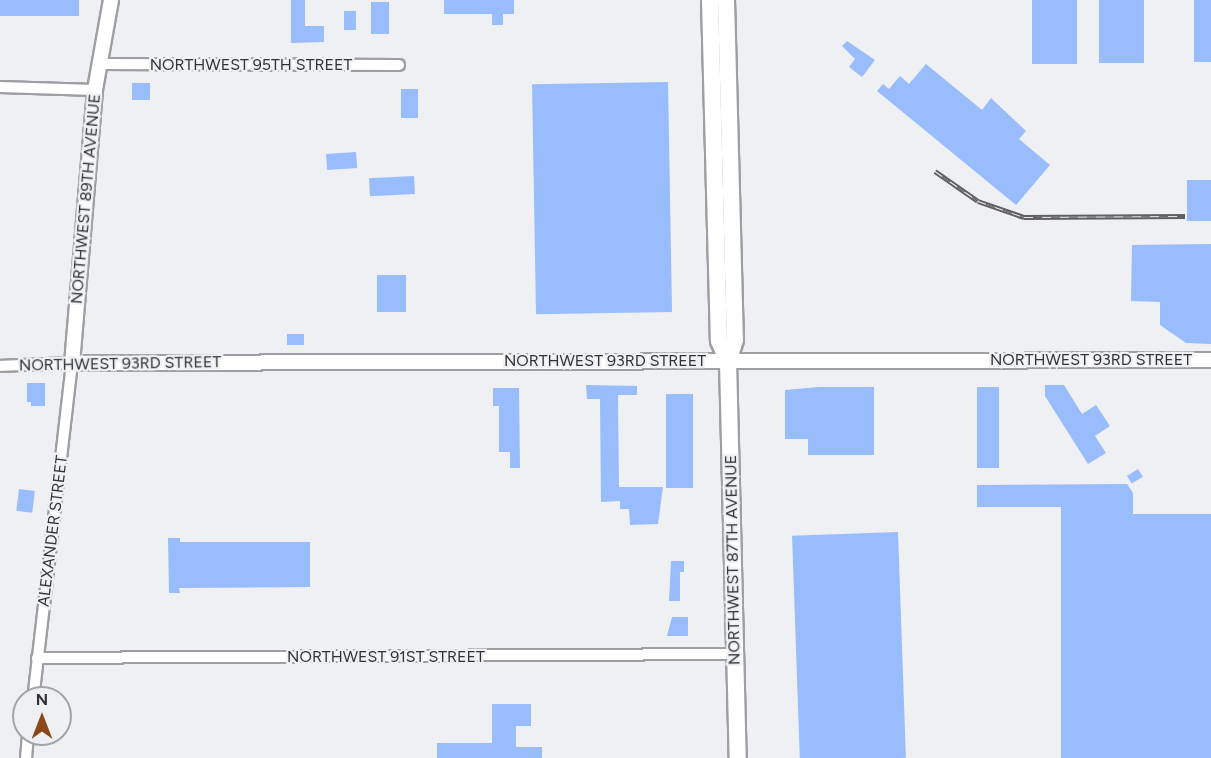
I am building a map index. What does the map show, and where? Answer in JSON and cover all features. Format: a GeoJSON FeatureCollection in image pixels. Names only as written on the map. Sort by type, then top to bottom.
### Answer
{"type":"FeatureCollection","features":[{"type":"Feature","properties":{"kind":"main road","name":"NORTHWEST 87TH AVENUE"},"geometry":{"type":"LineString","coordinates":[[710,0],[719,341],[728,361]]}},
{"type":"Feature","properties":{"kind":"main road","name":"NORTHWEST 87TH AVENUE"},"geometry":{"type":"LineString","coordinates":[[726,0],[735,340],[728,361],[738,758]]}},
{"type":"Feature","properties":{"kind":"street","name":"NORTHWEST 89TH AVENUE"},"geometry":{"type":"LineString","coordinates":[[72,363],[95,90],[102,64],[111,0]]}},
{"type":"Feature","properties":{"kind":"street","name":"NORTHWEST 95TH STREET"},"geometry":{"type":"LineString","coordinates":[[102,64],[399,65]]}},
{"type":"Feature","properties":{"kind":"street"},"geometry":{"type":"LineString","coordinates":[[0,87],[95,90]]}},
{"type":"Feature","properties":{"kind":"street","name":"NORTHWEST 93RD STREET"},"geometry":{"type":"LineString","coordinates":[[0,366],[72,363],[1211,360]]}},
{"type":"Feature","properties":{"kind":"street","name":"ALEXANDER STREET"},"geometry":{"type":"LineString","coordinates":[[34,686],[72,363]]}},
{"type":"Feature","properties":{"kind":"street","name":"NORTHWEST 91ST STREET"},"geometry":{"type":"LineString","coordinates":[[37,658],[735,654]]}},
{"type":"Feature","properties":{"kind":"building"},"geometry":{"type":"Polygon","coordinates":[[[0,0],[79,0],[79,16],[0,16],[0,0]]]}},
{"type":"Feature","properties":{"kind":"building"},"geometry":{"type":"Polygon","coordinates":[[[291,0],[305,0],[305,26],[324,26],[324,42],[291,43],[291,0]]]}},
{"type":"Feature","properties":{"kind":"building"},"geometry":{"type":"Polygon","coordinates":[[[444,0],[514,0],[514,14],[503,14],[503,25],[492,25],[492,14],[444,14],[444,0]]]}},
{"type":"Feature","properties":{"kind":"building"},"geometry":{"type":"Polygon","coordinates":[[[1032,0],[1077,0],[1077,64],[1032,64],[1032,0]]]}},
{"type":"Feature","properties":{"kind":"building"},"geometry":{"type":"Polygon","coordinates":[[[1099,0],[1144,0],[1144,63],[1099,63],[1099,0]]]}},
{"type":"Feature","properties":{"kind":"building"},"geometry":{"type":"Polygon","coordinates":[[[1194,0],[1211,0],[1211,62],[1194,62],[1194,0]]]}},
{"type":"Feature","properties":{"kind":"building"},"geometry":{"type":"Polygon","coordinates":[[[371,2],[389,2],[389,34],[371,34],[371,2]]]}},
{"type":"Feature","properties":{"kind":"building"},"geometry":{"type":"Polygon","coordinates":[[[344,11],[356,11],[356,30],[344,30],[344,11]]]}},
{"type":"Feature","properties":{"kind":"building"},"geometry":{"type":"Polygon","coordinates":[[[847,41],[875,60],[862,77],[849,67],[855,59],[842,46],[847,41]]]}},
{"type":"Feature","properties":{"kind":"building"},"geometry":{"type":"Polygon","coordinates":[[[926,64],[982,110],[991,98],[1026,131],[1019,139],[1050,165],[1016,205],[877,91],[883,84],[889,89],[900,76],[909,84],[926,64]]]}},
{"type":"Feature","properties":{"kind":"building"},"geometry":{"type":"Polygon","coordinates":[[[668,82],[672,312],[536,314],[532,84],[668,82]]]}},
{"type":"Feature","properties":{"kind":"building"},"geometry":{"type":"Polygon","coordinates":[[[132,83],[150,83],[150,100],[132,100],[132,83]]]}},
{"type":"Feature","properties":{"kind":"building"},"geometry":{"type":"Polygon","coordinates":[[[401,89],[418,89],[418,118],[401,118],[401,89]]]}},
{"type":"Feature","properties":{"kind":"building"},"geometry":{"type":"Polygon","coordinates":[[[356,152],[357,168],[327,170],[326,154],[356,152]]]}},
{"type":"Feature","properties":{"kind":"building"},"geometry":{"type":"Polygon","coordinates":[[[414,176],[415,194],[370,196],[369,178],[414,176]]]}},
{"type":"Feature","properties":{"kind":"building"},"geometry":{"type":"Polygon","coordinates":[[[1187,180],[1211,180],[1211,221],[1187,221],[1187,180]]]}},
{"type":"Feature","properties":{"kind":"building"},"geometry":{"type":"Polygon","coordinates":[[[1211,244],[1211,344],[1186,343],[1160,325],[1160,302],[1131,301],[1132,245],[1211,244]]]}},
{"type":"Feature","properties":{"kind":"building"},"geometry":{"type":"Polygon","coordinates":[[[377,275],[406,275],[406,312],[377,312],[377,275]]]}},
{"type":"Feature","properties":{"kind":"building"},"geometry":{"type":"Polygon","coordinates":[[[287,334],[304,334],[304,345],[287,345],[287,334]]]}},
{"type":"Feature","properties":{"kind":"building"},"geometry":{"type":"Polygon","coordinates":[[[27,383],[45,383],[45,406],[31,406],[31,402],[27,402],[27,383]]]}},
{"type":"Feature","properties":{"kind":"building"},"geometry":{"type":"Polygon","coordinates":[[[586,385],[637,386],[637,395],[618,395],[619,487],[663,487],[658,524],[630,525],[629,509],[620,509],[620,501],[601,502],[600,399],[587,399],[586,385]]]}},
{"type":"Feature","properties":{"kind":"building"},"geometry":{"type":"Polygon","coordinates":[[[1045,385],[1064,385],[1082,414],[1096,405],[1110,426],[1095,436],[1106,453],[1088,464],[1045,396],[1045,385]]]}},
{"type":"Feature","properties":{"kind":"building"},"geometry":{"type":"Polygon","coordinates":[[[819,387],[874,387],[874,455],[808,455],[808,439],[785,439],[785,390],[819,387]]]}},
{"type":"Feature","properties":{"kind":"building"},"geometry":{"type":"Polygon","coordinates":[[[977,387],[999,387],[999,468],[977,468],[977,387]]]}},
{"type":"Feature","properties":{"kind":"building"},"geometry":{"type":"Polygon","coordinates":[[[493,388],[519,388],[520,468],[510,468],[510,452],[499,452],[499,406],[493,406],[493,388]]]}},
{"type":"Feature","properties":{"kind":"building"},"geometry":{"type":"Polygon","coordinates":[[[666,394],[693,394],[693,488],[666,488],[666,394]]]}},
{"type":"Feature","properties":{"kind":"building"},"geometry":{"type":"Polygon","coordinates":[[[1138,469],[1143,477],[1132,484],[1127,476],[1138,469]]]}},
{"type":"Feature","properties":{"kind":"building"},"geometry":{"type":"Polygon","coordinates":[[[1127,484],[1133,493],[1133,514],[1211,514],[1211,758],[1061,758],[1061,507],[977,507],[977,485],[1127,484]]]}},
{"type":"Feature","properties":{"kind":"building"},"geometry":{"type":"Polygon","coordinates":[[[19,489],[35,491],[32,513],[16,511],[19,489]]]}},
{"type":"Feature","properties":{"kind":"building"},"geometry":{"type":"Polygon","coordinates":[[[898,532],[906,758],[800,758],[792,536],[898,532]]]}},
{"type":"Feature","properties":{"kind":"building"},"geometry":{"type":"Polygon","coordinates":[[[168,538],[180,538],[180,542],[310,542],[310,587],[179,588],[180,593],[169,593],[168,538]]]}},
{"type":"Feature","properties":{"kind":"building"},"geometry":{"type":"Polygon","coordinates":[[[671,561],[684,561],[684,572],[680,572],[680,601],[669,601],[671,561]]]}},
{"type":"Feature","properties":{"kind":"building"},"geometry":{"type":"Polygon","coordinates":[[[672,617],[688,617],[688,636],[667,636],[672,617]]]}},
{"type":"Feature","properties":{"kind":"building"},"geometry":{"type":"Polygon","coordinates":[[[492,704],[531,704],[531,726],[516,726],[516,747],[542,747],[542,758],[437,758],[437,743],[492,743],[492,704]]]}},
{"type":"Feature","properties":{"kind":"railway"},"geometry":{"type":"LineString","coordinates":[[935,171],[978,201],[1024,217],[1185,216]]}}]}
